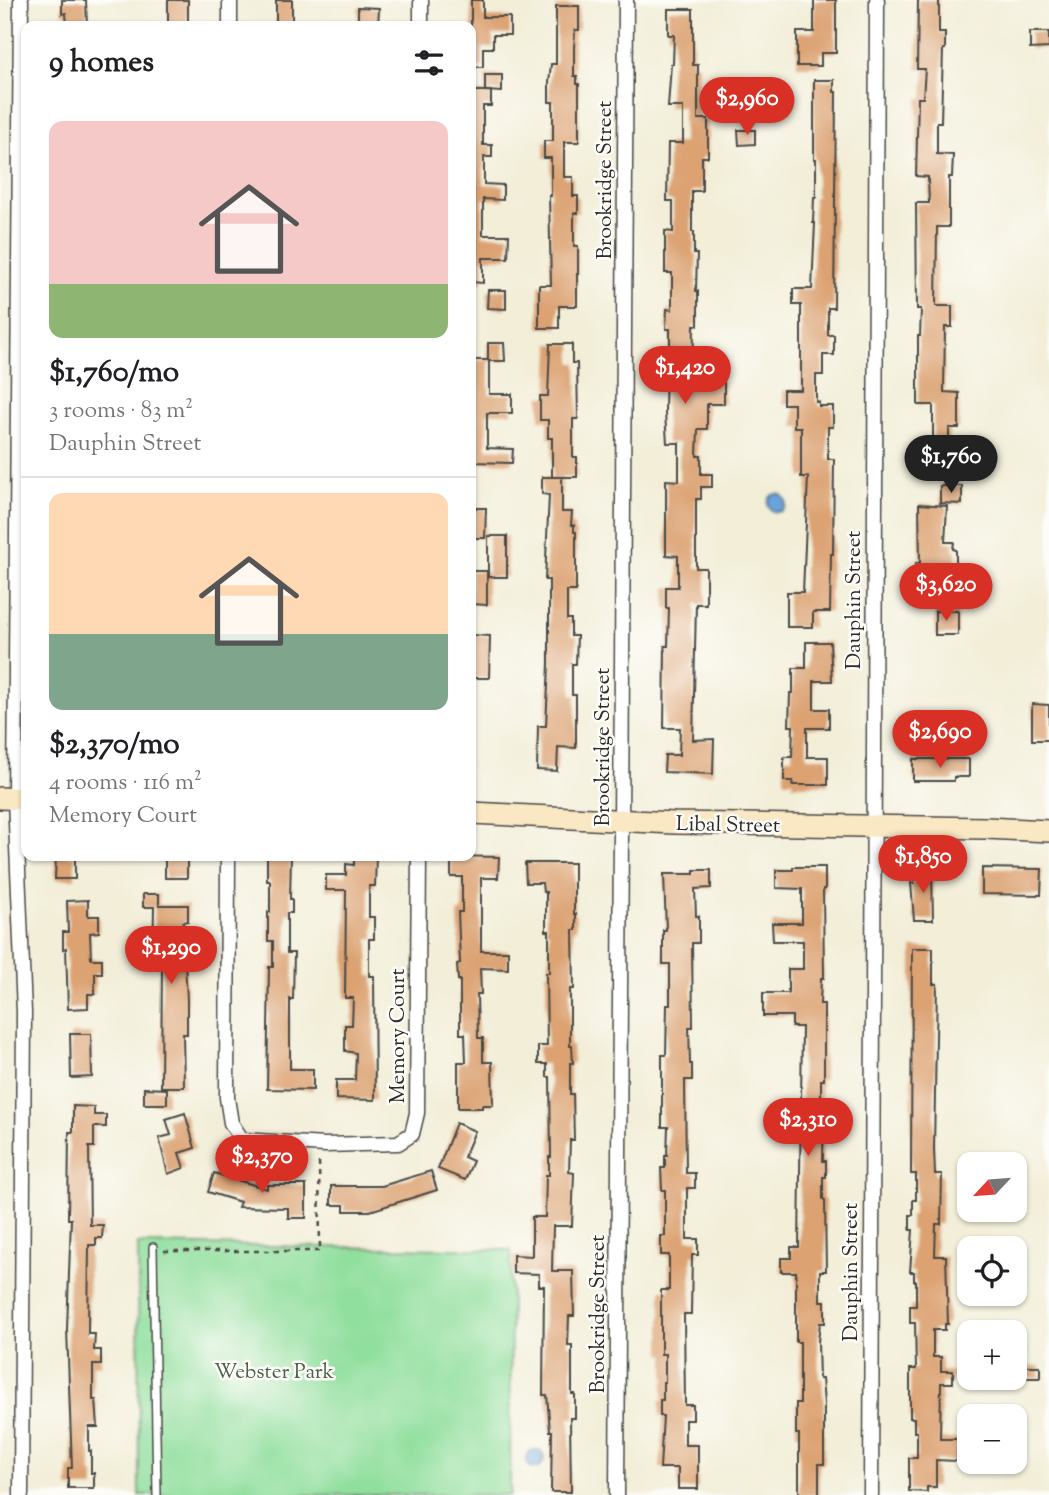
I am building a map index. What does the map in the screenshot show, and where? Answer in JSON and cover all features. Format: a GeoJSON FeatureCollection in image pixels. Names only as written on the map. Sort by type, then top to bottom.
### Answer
{"type":"FeatureCollection","features":[{"type":"Feature","properties":{"kind":"street"},"geometry":{"type":"LineString","coordinates":[[21,0],[14,798],[24,1012],[21,1495]]}},
{"type":"Feature","properties":{"kind":"street"},"geometry":{"type":"LineString","coordinates":[[230,0],[230,21]]}},
{"type":"Feature","properties":{"kind":"street"},"geometry":{"type":"LineString","coordinates":[[421,0],[421,21]]}},
{"type":"Feature","properties":{"kind":"street","name":"Brookridge Street"},"geometry":{"type":"LineString","coordinates":[[617,1495],[626,0]]}},
{"type":"Feature","properties":{"kind":"street","name":"Dauphin Street"},"geometry":{"type":"LineString","coordinates":[[871,1495],[877,0]]}},
{"type":"Feature","properties":{"kind":"street","name":"Libal Street"},"geometry":{"type":"LineString","coordinates":[[476,813],[622,820],[1049,831]]}},
{"type":"Feature","properties":{"kind":"street","name":"Libal Street"},"geometry":{"type":"LineString","coordinates":[[986,828],[1049,824]]}},
{"type":"Feature","properties":{"kind":"street","name":"Memory Court"},"geometry":{"type":"LineString","coordinates":[[228,861],[227,1098],[231,1123],[242,1140],[319,1145],[398,1143],[412,1134],[417,1113],[419,861]]}},
{"type":"Feature","properties":{"kind":"lane"},"geometry":{"type":"LineString","coordinates":[[153,1249],[157,1495]]}},
{"type":"Feature","properties":{"kind":"path"},"geometry":{"type":"LineString","coordinates":[[153,1249],[320,1251],[319,1145]]}},
{"type":"Feature","properties":{"kind":"green space","name":"Webster Park"},"geometry":{"type":"Polygon","coordinates":[[[138,1244],[511,1250],[510,1495],[139,1495],[138,1244]]]}},
{"type":"Feature","properties":{"kind":"water"},"geometry":{"type":"Polygon","coordinates":[[[777,494],[783,497],[786,503],[783,509],[777,512],[771,509],[768,503],[771,497],[777,494]]]}},
{"type":"Feature","properties":{"kind":"water"},"geometry":{"type":"Polygon","coordinates":[[[535,1450],[541,1453],[544,1459],[541,1465],[535,1468],[529,1465],[526,1459],[529,1453],[535,1450]]]}},
{"type":"Feature","properties":{"kind":"building"},"geometry":{"type":"Polygon","coordinates":[[[62,0],[86,0],[87,21],[67,21],[66,13],[62,14],[62,0]]]}},
{"type":"Feature","properties":{"kind":"building"},"geometry":{"type":"Polygon","coordinates":[[[168,0],[188,0],[188,21],[168,21],[168,0]]]}},
{"type":"Feature","properties":{"kind":"building"},"geometry":{"type":"Polygon","coordinates":[[[276,0],[292,0],[292,21],[276,21],[276,0]]]}},
{"type":"Feature","properties":{"kind":"building"},"geometry":{"type":"Polygon","coordinates":[[[471,0],[483,0],[483,17],[510,17],[510,35],[493,35],[493,48],[483,48],[483,67],[476,67],[476,21],[471,21],[471,0]]]}},
{"type":"Feature","properties":{"kind":"building"},"geometry":{"type":"Polygon","coordinates":[[[814,0],[836,0],[836,53],[821,53],[821,66],[797,66],[797,32],[814,32],[814,0]]]}},
{"type":"Feature","properties":{"kind":"building"},"geometry":{"type":"Polygon","coordinates":[[[918,0],[939,0],[939,33],[945,33],[945,49],[941,122],[937,122],[937,154],[953,155],[952,177],[949,177],[949,227],[937,227],[936,306],[952,306],[952,327],[945,327],[944,392],[959,393],[959,428],[949,428],[949,477],[928,477],[926,455],[916,455],[917,439],[933,440],[933,405],[918,405],[918,336],[921,309],[917,309],[916,203],[929,203],[928,177],[916,176],[918,98],[923,98],[925,69],[917,69],[918,0]]]}},
{"type":"Feature","properties":{"kind":"building"},"geometry":{"type":"Polygon","coordinates":[[[556,6],[579,6],[579,30],[575,30],[574,76],[577,76],[579,84],[579,142],[564,142],[564,177],[573,177],[573,196],[578,196],[578,213],[574,213],[574,246],[578,246],[577,306],[559,306],[559,328],[539,328],[539,285],[551,285],[551,158],[544,158],[544,141],[553,141],[553,102],[549,102],[549,83],[551,64],[556,64],[556,6]]]}},
{"type":"Feature","properties":{"kind":"building"},"geometry":{"type":"Polygon","coordinates":[[[358,7],[379,8],[378,21],[358,21],[358,7]]]}},
{"type":"Feature","properties":{"kind":"building"},"geometry":{"type":"Polygon","coordinates":[[[668,9],[693,9],[693,65],[698,65],[698,119],[708,119],[708,157],[702,157],[702,191],[692,191],[692,232],[694,254],[697,254],[698,291],[698,325],[694,325],[693,381],[724,382],[724,404],[707,404],[707,429],[698,429],[697,456],[701,456],[701,474],[712,474],[712,487],[701,487],[701,499],[696,499],[696,568],[706,568],[706,604],[696,604],[693,740],[714,739],[713,774],[664,772],[665,755],[679,755],[680,728],[664,728],[665,646],[668,646],[669,608],[666,608],[666,587],[678,587],[678,556],[666,555],[666,480],[679,481],[679,443],[667,443],[665,413],[666,358],[670,358],[670,329],[666,329],[667,309],[672,310],[672,273],[665,273],[665,231],[673,232],[673,201],[667,201],[668,143],[683,143],[683,107],[668,107],[674,35],[668,35],[668,9]]]}},
{"type":"Feature","properties":{"kind":"building"},"geometry":{"type":"Polygon","coordinates":[[[1030,32],[1049,32],[1049,48],[1030,49],[1030,32]]]}},
{"type":"Feature","properties":{"kind":"building"},"geometry":{"type":"Polygon","coordinates":[[[485,75],[502,75],[502,92],[485,91],[485,75]]]}},
{"type":"Feature","properties":{"kind":"building"},"geometry":{"type":"Polygon","coordinates":[[[814,80],[834,80],[836,92],[834,308],[828,308],[828,335],[834,335],[834,355],[823,355],[823,375],[816,375],[816,402],[819,402],[819,406],[833,406],[833,427],[828,427],[828,459],[834,459],[833,554],[830,612],[813,612],[813,627],[787,627],[787,592],[803,592],[808,477],[801,477],[801,427],[794,427],[794,404],[783,404],[783,390],[801,390],[801,305],[793,305],[793,289],[812,289],[816,197],[814,80]]]}},
{"type":"Feature","properties":{"kind":"building"},"geometry":{"type":"Polygon","coordinates":[[[476,91],[491,91],[491,106],[483,106],[483,145],[492,145],[492,157],[484,157],[484,184],[503,185],[503,200],[483,199],[483,235],[509,235],[508,258],[483,258],[483,283],[476,282],[476,91]]]}},
{"type":"Feature","properties":{"kind":"building"},"geometry":{"type":"Polygon","coordinates":[[[738,130],[755,130],[755,144],[739,145],[738,130]]]}},
{"type":"Feature","properties":{"kind":"building"},"geometry":{"type":"Polygon","coordinates":[[[488,290],[506,290],[506,309],[487,308],[488,290]]]}},
{"type":"Feature","properties":{"kind":"building"},"geometry":{"type":"Polygon","coordinates":[[[488,343],[504,343],[505,361],[489,361],[489,394],[512,394],[512,413],[487,413],[487,448],[513,449],[512,463],[476,462],[476,360],[488,360],[488,343]]]}},
{"type":"Feature","properties":{"kind":"building"},"geometry":{"type":"Polygon","coordinates":[[[550,344],[572,344],[572,363],[577,363],[578,419],[573,419],[573,457],[577,457],[577,477],[552,477],[552,438],[548,438],[548,420],[540,420],[540,396],[548,396],[550,344]]]}},
{"type":"Feature","properties":{"kind":"building"},"geometry":{"type":"Polygon","coordinates":[[[542,477],[562,477],[562,512],[572,512],[571,525],[574,525],[576,532],[576,591],[567,591],[567,619],[571,619],[571,636],[577,636],[576,664],[572,664],[572,695],[576,695],[576,748],[558,747],[557,771],[537,770],[538,726],[546,726],[549,664],[549,580],[545,580],[549,495],[542,494],[542,477]]]}},
{"type":"Feature","properties":{"kind":"building"},"geometry":{"type":"Polygon","coordinates":[[[940,486],[962,486],[962,504],[940,503],[940,486]]]}},
{"type":"Feature","properties":{"kind":"building"},"geometry":{"type":"Polygon","coordinates":[[[919,504],[947,506],[945,542],[954,542],[953,549],[956,550],[956,568],[952,568],[952,584],[915,583],[916,563],[920,563],[919,504]]]}},
{"type":"Feature","properties":{"kind":"building"},"geometry":{"type":"Polygon","coordinates":[[[476,508],[486,508],[485,538],[476,538],[476,508]]]}},
{"type":"Feature","properties":{"kind":"building"},"geometry":{"type":"Polygon","coordinates":[[[488,536],[507,536],[507,577],[488,577],[488,536]]]}},
{"type":"Feature","properties":{"kind":"building"},"geometry":{"type":"Polygon","coordinates":[[[476,571],[487,571],[487,605],[476,604],[476,571]]]}},
{"type":"Feature","properties":{"kind":"building"},"geometry":{"type":"Polygon","coordinates":[[[935,611],[958,611],[958,635],[935,635],[935,611]]]}},
{"type":"Feature","properties":{"kind":"building"},"geometry":{"type":"Polygon","coordinates":[[[476,635],[490,636],[489,678],[476,678],[476,635]]]}},
{"type":"Feature","properties":{"kind":"building"},"geometry":{"type":"Polygon","coordinates":[[[806,642],[830,642],[832,681],[814,681],[814,709],[829,709],[829,728],[807,728],[807,757],[828,757],[828,785],[792,785],[793,781],[784,781],[784,757],[792,757],[793,726],[789,726],[793,668],[806,668],[806,642]]]}},
{"type":"Feature","properties":{"kind":"building"},"geometry":{"type":"Polygon","coordinates":[[[1032,704],[1049,705],[1049,740],[1032,740],[1032,704]]]}},
{"type":"Feature","properties":{"kind":"building"},"geometry":{"type":"Polygon","coordinates":[[[913,759],[969,759],[969,777],[954,777],[954,781],[913,781],[913,759]]]}},
{"type":"Feature","properties":{"kind":"building"},"geometry":{"type":"Polygon","coordinates":[[[476,857],[499,857],[498,878],[481,878],[481,951],[508,951],[508,969],[480,968],[481,994],[477,994],[478,1038],[483,1038],[483,1062],[492,1062],[493,1105],[482,1105],[482,1108],[458,1108],[458,1062],[466,1062],[465,1034],[460,1034],[460,980],[457,964],[460,963],[458,912],[462,912],[462,877],[451,877],[451,861],[476,861],[476,857]]]}},
{"type":"Feature","properties":{"kind":"building"},"geometry":{"type":"Polygon","coordinates":[[[56,861],[75,861],[75,879],[55,879],[56,861]]]}},
{"type":"Feature","properties":{"kind":"building"},"geometry":{"type":"Polygon","coordinates":[[[165,861],[187,861],[187,878],[165,878],[165,861]]]}},
{"type":"Feature","properties":{"kind":"building"},"geometry":{"type":"Polygon","coordinates":[[[267,861],[291,861],[292,913],[287,913],[287,953],[294,953],[293,999],[290,999],[290,1069],[313,1069],[313,1090],[267,1089],[269,967],[273,967],[273,941],[268,941],[270,881],[267,881],[267,861]]]}},
{"type":"Feature","properties":{"kind":"building"},"geometry":{"type":"Polygon","coordinates":[[[354,861],[376,861],[375,886],[369,886],[369,917],[374,917],[374,939],[369,939],[369,976],[374,976],[375,1100],[336,1099],[336,1080],[355,1080],[356,1053],[345,1051],[345,1025],[352,1025],[353,998],[345,998],[346,890],[326,890],[326,875],[346,875],[346,864],[354,865],[354,861]]]}},
{"type":"Feature","properties":{"kind":"building"},"geometry":{"type":"Polygon","coordinates":[[[525,863],[574,863],[576,930],[573,930],[574,989],[570,989],[570,1046],[573,1063],[570,1063],[570,1094],[573,1094],[574,1140],[570,1140],[569,1172],[574,1173],[572,1226],[553,1226],[552,1271],[573,1271],[574,1316],[569,1316],[568,1345],[572,1345],[572,1394],[575,1394],[575,1418],[570,1418],[571,1492],[551,1492],[552,1431],[547,1395],[543,1395],[544,1286],[539,1286],[539,1274],[513,1273],[513,1255],[532,1256],[532,1217],[545,1217],[546,1175],[549,1175],[551,1157],[550,1077],[547,1077],[547,1064],[538,1064],[538,1046],[547,1046],[546,973],[549,973],[549,931],[546,931],[546,892],[543,892],[542,883],[526,883],[525,863]]]}},
{"type":"Feature","properties":{"kind":"building"},"geometry":{"type":"Polygon","coordinates":[[[793,867],[825,867],[824,978],[821,978],[820,1004],[824,1004],[824,1080],[821,1080],[821,1107],[824,1107],[823,1161],[826,1161],[823,1199],[826,1271],[820,1271],[820,1301],[825,1301],[825,1323],[820,1323],[818,1342],[819,1379],[822,1379],[824,1404],[824,1464],[819,1464],[819,1495],[799,1495],[796,1403],[800,1403],[800,1342],[796,1342],[796,1272],[781,1272],[781,1258],[791,1258],[791,1247],[799,1247],[802,1027],[792,1027],[792,1016],[763,1016],[763,993],[788,993],[788,969],[803,969],[803,941],[773,941],[772,923],[802,923],[802,889],[776,888],[776,870],[793,870],[793,867]]]}},
{"type":"Feature","properties":{"kind":"building"},"geometry":{"type":"Polygon","coordinates":[[[982,868],[1042,869],[1041,895],[982,894],[982,868]]]}},
{"type":"Feature","properties":{"kind":"building"},"geometry":{"type":"Polygon","coordinates":[[[694,870],[711,870],[711,888],[695,889],[699,943],[692,943],[693,1027],[689,1027],[692,1080],[685,1080],[686,1173],[695,1173],[695,1188],[687,1188],[687,1239],[698,1239],[698,1255],[692,1255],[691,1314],[684,1314],[685,1405],[693,1405],[693,1420],[685,1420],[685,1445],[698,1445],[698,1489],[678,1489],[678,1468],[660,1468],[663,1416],[660,1416],[660,1400],[663,1400],[665,1382],[665,1354],[661,1354],[661,1290],[669,1290],[669,1255],[661,1255],[661,1236],[665,1236],[665,1190],[662,1190],[661,1168],[665,1168],[668,1127],[662,1127],[662,1055],[666,1055],[667,1005],[670,1005],[670,964],[663,964],[663,930],[666,930],[664,874],[694,874],[694,870]]]}},
{"type":"Feature","properties":{"kind":"building"},"geometry":{"type":"Polygon","coordinates":[[[932,870],[933,920],[914,920],[911,883],[914,883],[914,871],[932,870]]]}},
{"type":"Feature","properties":{"kind":"building"},"geometry":{"type":"Polygon","coordinates":[[[143,894],[159,894],[159,905],[188,905],[188,921],[183,922],[187,1000],[187,1034],[183,1034],[184,1087],[161,1087],[162,964],[153,964],[154,907],[143,907],[143,894]]]}},
{"type":"Feature","properties":{"kind":"building"},"geometry":{"type":"Polygon","coordinates":[[[88,900],[88,916],[99,916],[99,932],[90,933],[91,959],[102,959],[102,973],[95,973],[95,994],[88,994],[88,1008],[68,1009],[66,948],[63,949],[63,932],[68,932],[67,901],[88,900]]]}},
{"type":"Feature","properties":{"kind":"building"},"geometry":{"type":"Polygon","coordinates":[[[912,948],[933,948],[933,984],[937,984],[934,1149],[935,1174],[942,1174],[941,1224],[936,1224],[935,1256],[946,1256],[948,1324],[945,1324],[945,1330],[933,1330],[933,1357],[941,1357],[941,1371],[953,1371],[953,1383],[941,1383],[940,1439],[957,1439],[957,1461],[936,1460],[936,1487],[927,1487],[927,1492],[909,1491],[909,1458],[917,1458],[917,1432],[914,1432],[914,1418],[910,1418],[910,1369],[916,1369],[915,1323],[910,1323],[910,1306],[916,1306],[916,1281],[914,1272],[910,1272],[913,1230],[910,1230],[910,1215],[913,1215],[913,1200],[916,1200],[916,1174],[911,1174],[912,948]]]}},
{"type":"Feature","properties":{"kind":"building"},"geometry":{"type":"Polygon","coordinates":[[[70,1034],[91,1034],[92,1077],[71,1078],[70,1034]]]}},
{"type":"Feature","properties":{"kind":"building"},"geometry":{"type":"Polygon","coordinates":[[[144,1088],[167,1089],[167,1104],[144,1104],[144,1088]]]}},
{"type":"Feature","properties":{"kind":"building"},"geometry":{"type":"Polygon","coordinates":[[[73,1106],[94,1107],[94,1115],[106,1115],[106,1127],[94,1127],[94,1147],[89,1147],[90,1225],[103,1225],[102,1238],[96,1238],[96,1245],[89,1245],[88,1334],[95,1334],[94,1350],[101,1350],[101,1365],[93,1365],[93,1400],[96,1400],[98,1427],[89,1427],[94,1488],[68,1488],[68,1468],[72,1468],[67,1329],[71,1219],[68,1219],[69,1132],[73,1132],[73,1106]]]}},
{"type":"Feature","properties":{"kind":"building"},"geometry":{"type":"Polygon","coordinates":[[[185,1113],[195,1148],[179,1153],[184,1168],[168,1174],[159,1138],[171,1135],[166,1119],[185,1113]]]}},
{"type":"Feature","properties":{"kind":"building"},"geometry":{"type":"Polygon","coordinates":[[[456,1123],[475,1131],[464,1157],[473,1161],[465,1180],[438,1169],[456,1123]]]}},
{"type":"Feature","properties":{"kind":"building"},"geometry":{"type":"Polygon","coordinates":[[[431,1171],[437,1190],[370,1211],[344,1211],[344,1205],[331,1205],[331,1186],[382,1186],[431,1171]]]}},
{"type":"Feature","properties":{"kind":"building"},"geometry":{"type":"Polygon","coordinates":[[[214,1173],[267,1189],[267,1185],[306,1185],[306,1218],[288,1218],[288,1208],[238,1207],[240,1202],[208,1192],[214,1173]]]}},
{"type":"Feature","properties":{"kind":"building"},"geometry":{"type":"Polygon","coordinates":[[[1027,1366],[1040,1366],[1040,1378],[1027,1378],[1027,1366]]]}}]}
